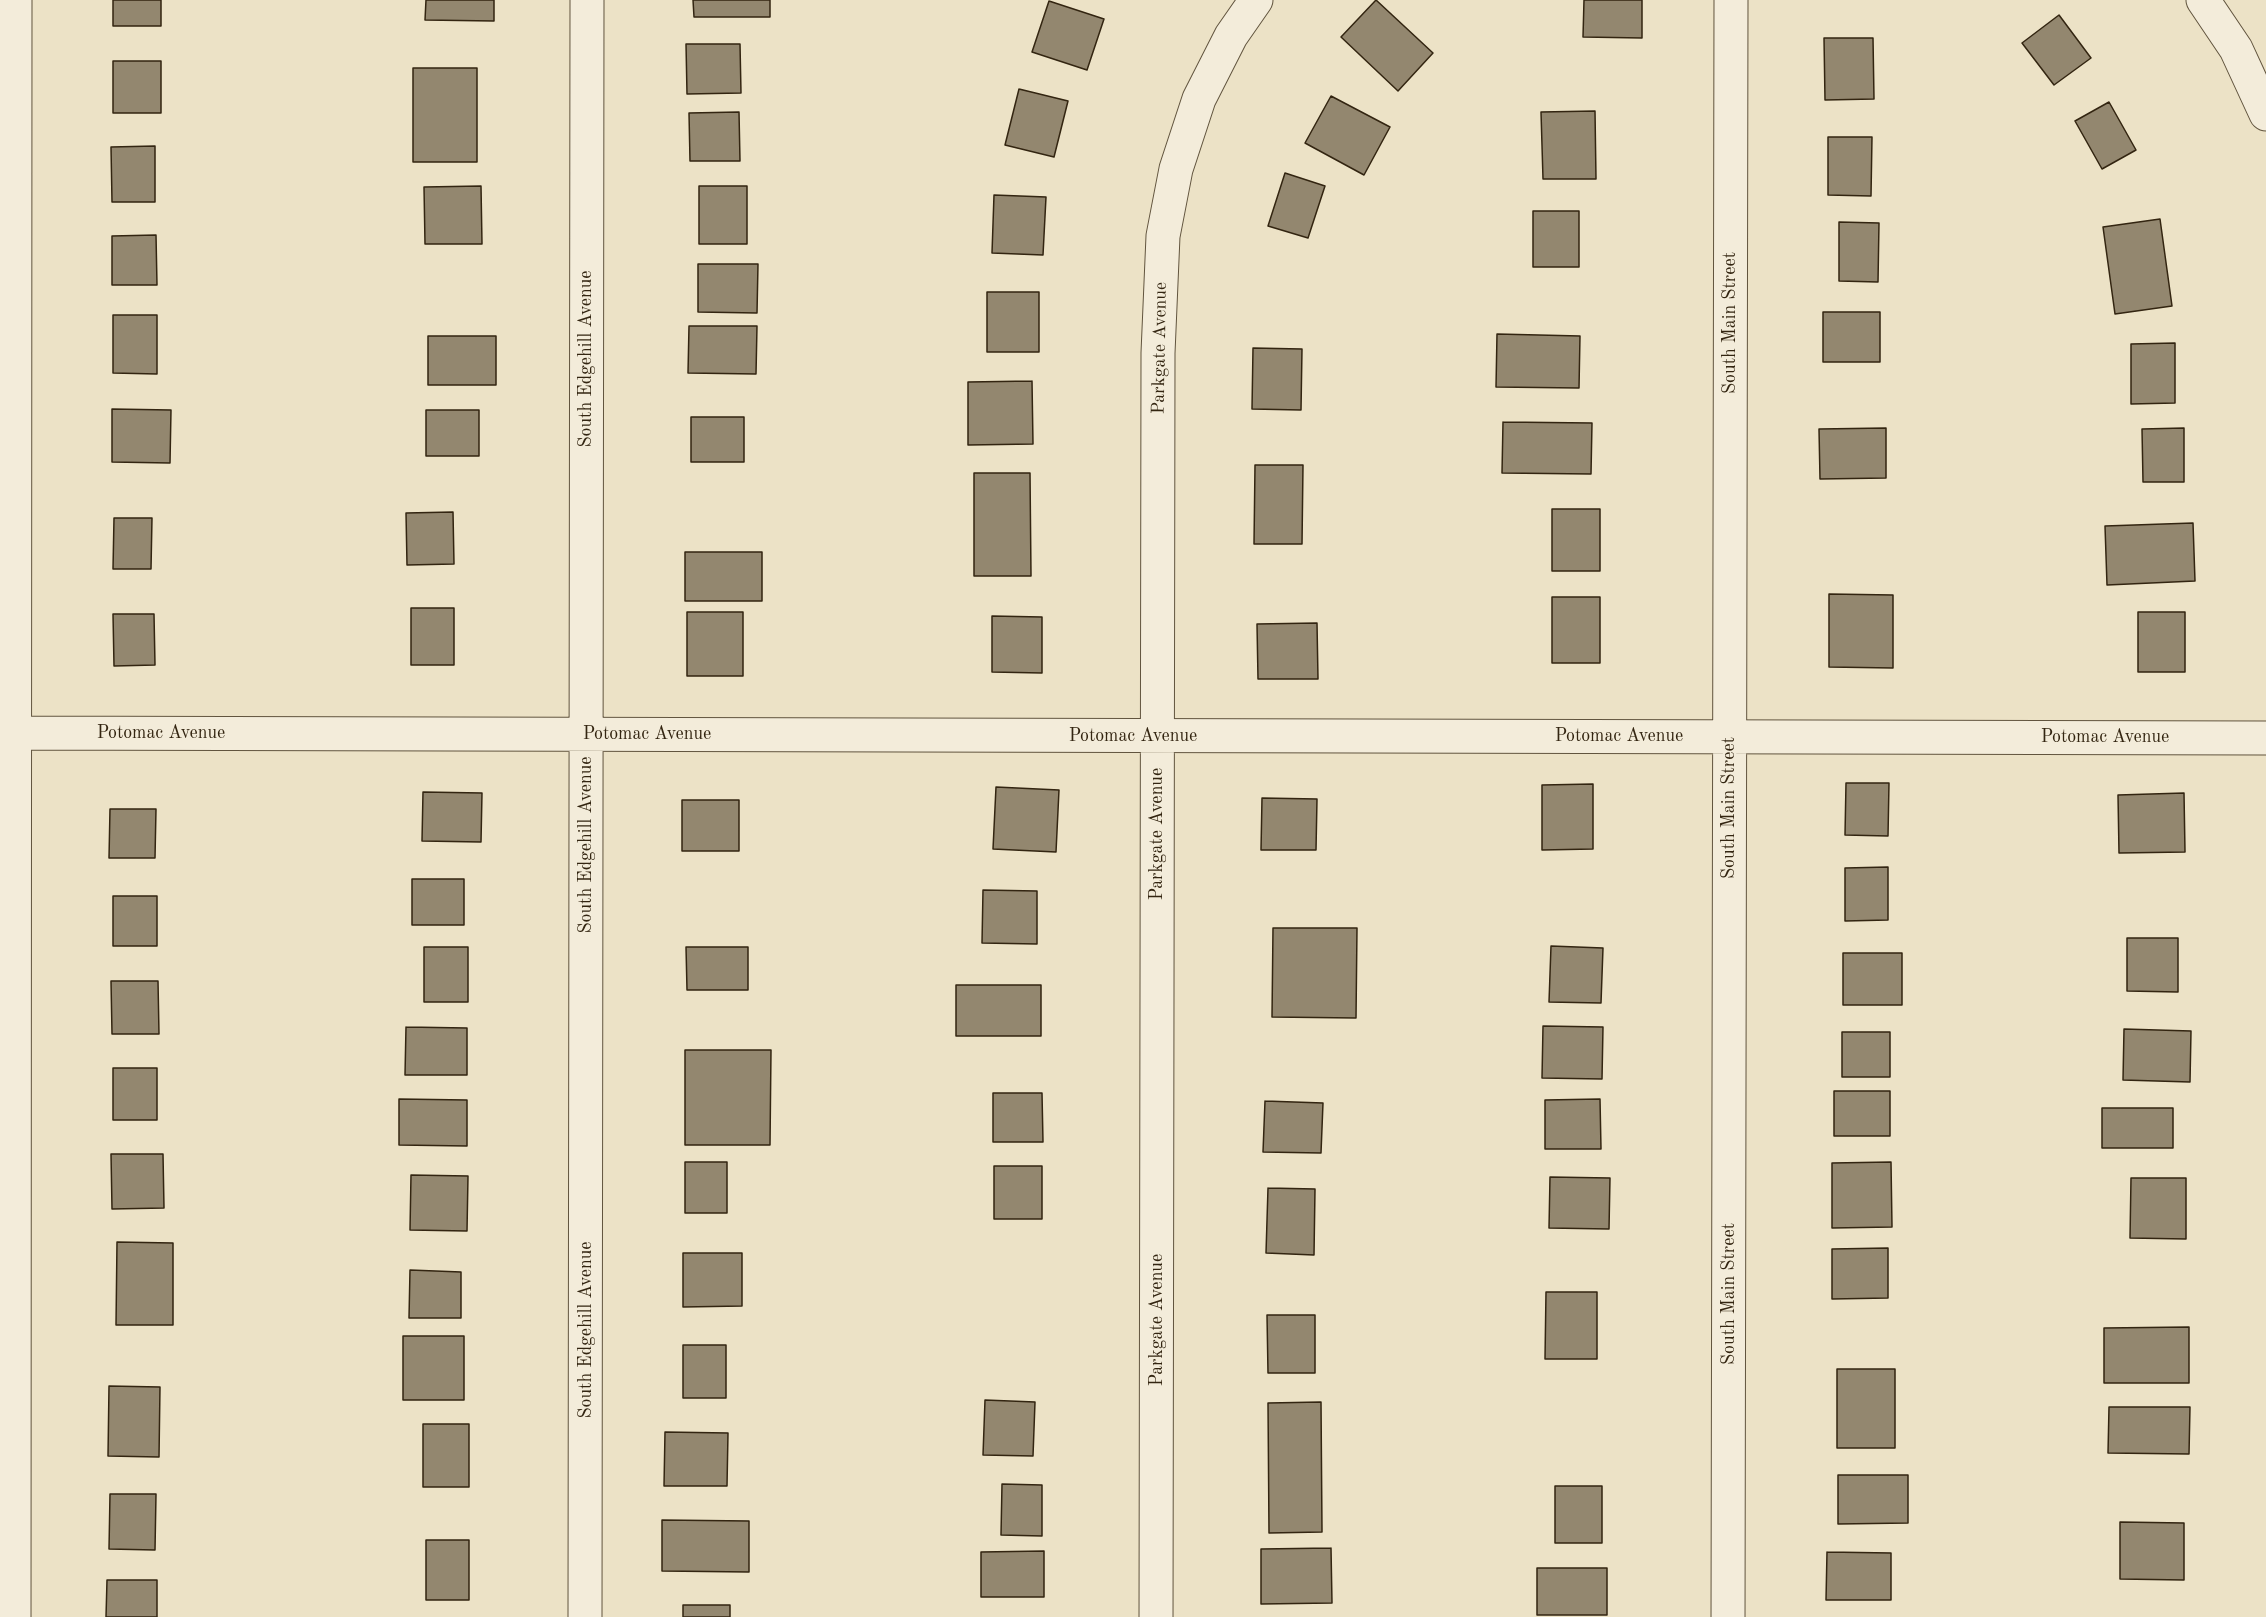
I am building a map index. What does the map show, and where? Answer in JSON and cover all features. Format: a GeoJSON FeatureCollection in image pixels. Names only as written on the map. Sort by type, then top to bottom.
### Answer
{"type":"FeatureCollection","features":[{"type":"Feature","properties":{"kind":"street"},"geometry":{"type":"LineString","coordinates":[[14,1617],[8,733],[15,0]]}},
{"type":"Feature","properties":{"kind":"street","name":"South Edgehill Avenue"},"geometry":{"type":"LineString","coordinates":[[585,1617],[587,0]]}},
{"type":"Feature","properties":{"kind":"street","name":"Parkgate Avenue"},"geometry":{"type":"LineString","coordinates":[[1156,1617],[1158,353],[1163,236],[1176,169],[1199,99],[1232,36],[1256,0]]}},
{"type":"Feature","properties":{"kind":"street","name":"South Main Street"},"geometry":{"type":"LineString","coordinates":[[1728,1617],[1731,0]]}},
{"type":"Feature","properties":{"kind":"street"},"geometry":{"type":"LineString","coordinates":[[2203,0],[2236,49],[2266,114]]}},
{"type":"Feature","properties":{"kind":"street","name":"Potomac Avenue"},"geometry":{"type":"LineString","coordinates":[[8,733],[2266,738]]}},
{"type":"Feature","properties":{"kind":"building"},"geometry":{"type":"Polygon","coordinates":[[[113,0],[161,0],[161,26],[113,26],[113,0]]]}},
{"type":"Feature","properties":{"kind":"building"},"geometry":{"type":"Polygon","coordinates":[[[426,0],[494,0],[494,21],[425,20],[426,0]]]}},
{"type":"Feature","properties":{"kind":"building"},"geometry":{"type":"Polygon","coordinates":[[[693,0],[770,0],[770,17],[694,17],[693,0]]]}},
{"type":"Feature","properties":{"kind":"building"},"geometry":{"type":"Polygon","coordinates":[[[1376,0],[1433,53],[1398,91],[1341,37],[1376,0]]]}},
{"type":"Feature","properties":{"kind":"building"},"geometry":{"type":"Polygon","coordinates":[[[1584,0],[1642,0],[1642,38],[1583,37],[1584,0]]]}},
{"type":"Feature","properties":{"kind":"building"},"geometry":{"type":"Polygon","coordinates":[[[1049,1],[1104,19],[1087,70],[1032,52],[1049,1]]]}},
{"type":"Feature","properties":{"kind":"building"},"geometry":{"type":"Polygon","coordinates":[[[2059,15],[2091,58],[2054,85],[2022,43],[2059,15]]]}},
{"type":"Feature","properties":{"kind":"building"},"geometry":{"type":"Polygon","coordinates":[[[1824,38],[1873,38],[1874,99],[1825,100],[1824,38]]]}},
{"type":"Feature","properties":{"kind":"building"},"geometry":{"type":"Polygon","coordinates":[[[686,44],[740,44],[741,93],[687,94],[686,44]]]}},
{"type":"Feature","properties":{"kind":"building"},"geometry":{"type":"Polygon","coordinates":[[[113,61],[161,61],[161,113],[113,113],[113,61]]]}},
{"type":"Feature","properties":{"kind":"building"},"geometry":{"type":"Polygon","coordinates":[[[413,68],[477,68],[477,162],[413,162],[413,68]]]}},
{"type":"Feature","properties":{"kind":"building"},"geometry":{"type":"Polygon","coordinates":[[[1019,89],[1068,101],[1054,157],[1005,145],[1019,89]]]}},
{"type":"Feature","properties":{"kind":"building"},"geometry":{"type":"Polygon","coordinates":[[[1331,96],[1390,127],[1364,175],[1305,143],[1331,96]]]}},
{"type":"Feature","properties":{"kind":"building"},"geometry":{"type":"Polygon","coordinates":[[[2109,102],[2136,150],[2102,169],[2075,121],[2109,102]]]}},
{"type":"Feature","properties":{"kind":"building"},"geometry":{"type":"Polygon","coordinates":[[[1595,111],[1596,179],[1543,179],[1541,112],[1595,111]]]}},
{"type":"Feature","properties":{"kind":"building"},"geometry":{"type":"Polygon","coordinates":[[[739,112],[740,161],[690,161],[689,113],[739,112]]]}},
{"type":"Feature","properties":{"kind":"building"},"geometry":{"type":"Polygon","coordinates":[[[1828,137],[1872,137],[1871,196],[1828,195],[1828,137]]]}},
{"type":"Feature","properties":{"kind":"building"},"geometry":{"type":"Polygon","coordinates":[[[155,146],[155,202],[112,202],[111,147],[155,146]]]}},
{"type":"Feature","properties":{"kind":"building"},"geometry":{"type":"Polygon","coordinates":[[[1285,173],[1325,186],[1308,238],[1268,226],[1285,173]]]}},
{"type":"Feature","properties":{"kind":"building"},"geometry":{"type":"Polygon","coordinates":[[[481,186],[482,244],[425,244],[424,187],[481,186]]]}},
{"type":"Feature","properties":{"kind":"building"},"geometry":{"type":"Polygon","coordinates":[[[699,186],[747,186],[747,244],[699,244],[699,186]]]}},
{"type":"Feature","properties":{"kind":"building"},"geometry":{"type":"Polygon","coordinates":[[[994,195],[1046,197],[1043,255],[992,253],[994,195]]]}},
{"type":"Feature","properties":{"kind":"building"},"geometry":{"type":"Polygon","coordinates":[[[1533,211],[1579,211],[1579,267],[1533,267],[1533,211]]]}},
{"type":"Feature","properties":{"kind":"building"},"geometry":{"type":"Polygon","coordinates":[[[2160,219],[2172,306],[2115,314],[2103,227],[2160,219]]]}},
{"type":"Feature","properties":{"kind":"building"},"geometry":{"type":"Polygon","coordinates":[[[1839,222],[1879,223],[1878,282],[1839,281],[1839,222]]]}},
{"type":"Feature","properties":{"kind":"building"},"geometry":{"type":"Polygon","coordinates":[[[156,235],[157,285],[112,285],[112,236],[156,235]]]}},
{"type":"Feature","properties":{"kind":"building"},"geometry":{"type":"Polygon","coordinates":[[[698,264],[758,264],[757,313],[698,312],[698,264]]]}},
{"type":"Feature","properties":{"kind":"building"},"geometry":{"type":"Polygon","coordinates":[[[987,292],[1039,292],[1039,352],[987,352],[987,292]]]}},
{"type":"Feature","properties":{"kind":"building"},"geometry":{"type":"Polygon","coordinates":[[[1823,312],[1880,312],[1880,362],[1823,362],[1823,312]]]}},
{"type":"Feature","properties":{"kind":"building"},"geometry":{"type":"Polygon","coordinates":[[[113,315],[157,315],[157,374],[113,373],[113,315]]]}},
{"type":"Feature","properties":{"kind":"building"},"geometry":{"type":"Polygon","coordinates":[[[689,326],[757,326],[756,374],[688,373],[689,326]]]}},
{"type":"Feature","properties":{"kind":"building"},"geometry":{"type":"Polygon","coordinates":[[[1497,334],[1580,336],[1579,388],[1496,387],[1497,334]]]}},
{"type":"Feature","properties":{"kind":"building"},"geometry":{"type":"Polygon","coordinates":[[[428,336],[496,336],[496,385],[428,385],[428,336]]]}},
{"type":"Feature","properties":{"kind":"building"},"geometry":{"type":"Polygon","coordinates":[[[2175,343],[2175,403],[2131,404],[2131,344],[2175,343]]]}},
{"type":"Feature","properties":{"kind":"building"},"geometry":{"type":"Polygon","coordinates":[[[1253,348],[1302,349],[1301,410],[1252,409],[1253,348]]]}},
{"type":"Feature","properties":{"kind":"building"},"geometry":{"type":"Polygon","coordinates":[[[1032,381],[1033,444],[968,445],[968,382],[1032,381]]]}},
{"type":"Feature","properties":{"kind":"building"},"geometry":{"type":"Polygon","coordinates":[[[112,409],[171,410],[170,463],[112,462],[112,409]]]}},
{"type":"Feature","properties":{"kind":"building"},"geometry":{"type":"Polygon","coordinates":[[[426,410],[479,410],[479,456],[426,456],[426,410]]]}},
{"type":"Feature","properties":{"kind":"building"},"geometry":{"type":"Polygon","coordinates":[[[691,417],[744,417],[744,462],[691,462],[691,417]]]}},
{"type":"Feature","properties":{"kind":"building"},"geometry":{"type":"Polygon","coordinates":[[[1503,422],[1592,423],[1591,474],[1502,473],[1503,422]]]}},
{"type":"Feature","properties":{"kind":"building"},"geometry":{"type":"Polygon","coordinates":[[[1886,428],[1886,478],[1820,479],[1819,429],[1886,428]]]}},
{"type":"Feature","properties":{"kind":"building"},"geometry":{"type":"Polygon","coordinates":[[[2184,428],[2184,482],[2143,482],[2142,429],[2184,428]]]}},
{"type":"Feature","properties":{"kind":"building"},"geometry":{"type":"Polygon","coordinates":[[[1255,465],[1303,465],[1302,544],[1254,544],[1255,465]]]}},
{"type":"Feature","properties":{"kind":"building"},"geometry":{"type":"Polygon","coordinates":[[[974,473],[1030,473],[1031,576],[974,576],[974,473]]]}},
{"type":"Feature","properties":{"kind":"building"},"geometry":{"type":"Polygon","coordinates":[[[1552,509],[1600,509],[1600,571],[1552,571],[1552,509]]]}},
{"type":"Feature","properties":{"kind":"building"},"geometry":{"type":"Polygon","coordinates":[[[453,512],[454,564],[407,565],[406,513],[453,512]]]}},
{"type":"Feature","properties":{"kind":"building"},"geometry":{"type":"Polygon","coordinates":[[[114,518],[152,518],[151,569],[113,569],[114,518]]]}},
{"type":"Feature","properties":{"kind":"building"},"geometry":{"type":"Polygon","coordinates":[[[2193,523],[2195,581],[2107,585],[2105,526],[2193,523]]]}},
{"type":"Feature","properties":{"kind":"building"},"geometry":{"type":"Polygon","coordinates":[[[685,552],[762,552],[762,601],[685,601],[685,552]]]}},
{"type":"Feature","properties":{"kind":"building"},"geometry":{"type":"Polygon","coordinates":[[[1829,594],[1893,595],[1893,668],[1829,667],[1829,594]]]}},
{"type":"Feature","properties":{"kind":"building"},"geometry":{"type":"Polygon","coordinates":[[[1552,597],[1600,597],[1600,663],[1552,663],[1552,597]]]}},
{"type":"Feature","properties":{"kind":"building"},"geometry":{"type":"Polygon","coordinates":[[[411,608],[454,608],[454,665],[411,665],[411,608]]]}},
{"type":"Feature","properties":{"kind":"building"},"geometry":{"type":"Polygon","coordinates":[[[687,612],[743,612],[743,676],[687,676],[687,612]]]}},
{"type":"Feature","properties":{"kind":"building"},"geometry":{"type":"Polygon","coordinates":[[[2138,612],[2185,612],[2185,672],[2138,672],[2138,612]]]}},
{"type":"Feature","properties":{"kind":"building"},"geometry":{"type":"Polygon","coordinates":[[[113,614],[154,614],[155,665],[114,666],[113,614]]]}},
{"type":"Feature","properties":{"kind":"building"},"geometry":{"type":"Polygon","coordinates":[[[992,616],[1042,617],[1042,673],[992,672],[992,616]]]}},
{"type":"Feature","properties":{"kind":"building"},"geometry":{"type":"Polygon","coordinates":[[[1317,623],[1318,679],[1258,679],[1257,624],[1317,623]]]}},
{"type":"Feature","properties":{"kind":"building"},"geometry":{"type":"Polygon","coordinates":[[[1846,783],[1889,783],[1888,836],[1845,835],[1846,783]]]}},
{"type":"Feature","properties":{"kind":"building"},"geometry":{"type":"Polygon","coordinates":[[[1593,784],[1593,849],[1542,850],[1542,785],[1593,784]]]}},
{"type":"Feature","properties":{"kind":"building"},"geometry":{"type":"Polygon","coordinates":[[[996,787],[1059,790],[1056,852],[993,849],[996,787]]]}},
{"type":"Feature","properties":{"kind":"building"},"geometry":{"type":"Polygon","coordinates":[[[423,792],[482,793],[481,842],[422,841],[423,792]]]}},
{"type":"Feature","properties":{"kind":"building"},"geometry":{"type":"Polygon","coordinates":[[[2184,793],[2185,852],[2119,853],[2118,795],[2184,793]]]}},
{"type":"Feature","properties":{"kind":"building"},"geometry":{"type":"Polygon","coordinates":[[[1262,798],[1317,799],[1316,850],[1261,850],[1262,798]]]}},
{"type":"Feature","properties":{"kind":"building"},"geometry":{"type":"Polygon","coordinates":[[[682,800],[739,800],[739,851],[682,851],[682,800]]]}},
{"type":"Feature","properties":{"kind":"building"},"geometry":{"type":"Polygon","coordinates":[[[110,809],[156,809],[155,858],[109,858],[110,809]]]}},
{"type":"Feature","properties":{"kind":"building"},"geometry":{"type":"Polygon","coordinates":[[[1888,867],[1888,920],[1845,921],[1845,868],[1888,867]]]}},
{"type":"Feature","properties":{"kind":"building"},"geometry":{"type":"Polygon","coordinates":[[[412,879],[464,879],[464,925],[412,925],[412,879]]]}},
{"type":"Feature","properties":{"kind":"building"},"geometry":{"type":"Polygon","coordinates":[[[983,890],[1037,891],[1037,944],[982,943],[983,890]]]}},
{"type":"Feature","properties":{"kind":"building"},"geometry":{"type":"Polygon","coordinates":[[[113,896],[157,896],[157,946],[113,946],[113,896]]]}},
{"type":"Feature","properties":{"kind":"building"},"geometry":{"type":"Polygon","coordinates":[[[1273,928],[1357,928],[1356,1018],[1272,1017],[1273,928]]]}},
{"type":"Feature","properties":{"kind":"building"},"geometry":{"type":"Polygon","coordinates":[[[2127,938],[2178,938],[2178,992],[2127,991],[2127,938]]]}},
{"type":"Feature","properties":{"kind":"building"},"geometry":{"type":"Polygon","coordinates":[[[1551,946],[1603,948],[1601,1003],[1549,1002],[1551,946]]]}},
{"type":"Feature","properties":{"kind":"building"},"geometry":{"type":"Polygon","coordinates":[[[424,947],[468,947],[468,1002],[424,1002],[424,947]]]}},
{"type":"Feature","properties":{"kind":"building"},"geometry":{"type":"Polygon","coordinates":[[[686,947],[748,947],[748,990],[687,990],[686,947]]]}},
{"type":"Feature","properties":{"kind":"building"},"geometry":{"type":"Polygon","coordinates":[[[1843,953],[1902,953],[1902,1005],[1843,1005],[1843,953]]]}},
{"type":"Feature","properties":{"kind":"building"},"geometry":{"type":"Polygon","coordinates":[[[111,981],[158,981],[159,1034],[112,1034],[111,981]]]}},
{"type":"Feature","properties":{"kind":"building"},"geometry":{"type":"Polygon","coordinates":[[[956,985],[1041,985],[1041,1036],[956,1036],[956,985]]]}},
{"type":"Feature","properties":{"kind":"building"},"geometry":{"type":"Polygon","coordinates":[[[1543,1026],[1603,1027],[1602,1079],[1542,1078],[1543,1026]]]}},
{"type":"Feature","properties":{"kind":"building"},"geometry":{"type":"Polygon","coordinates":[[[406,1027],[467,1028],[467,1075],[405,1075],[406,1027]]]}},
{"type":"Feature","properties":{"kind":"building"},"geometry":{"type":"Polygon","coordinates":[[[2124,1029],[2191,1031],[2190,1082],[2123,1080],[2124,1029]]]}},
{"type":"Feature","properties":{"kind":"building"},"geometry":{"type":"Polygon","coordinates":[[[1842,1032],[1890,1032],[1890,1077],[1842,1077],[1842,1032]]]}},
{"type":"Feature","properties":{"kind":"building"},"geometry":{"type":"Polygon","coordinates":[[[685,1050],[771,1050],[770,1145],[685,1145],[685,1050]]]}},
{"type":"Feature","properties":{"kind":"building"},"geometry":{"type":"Polygon","coordinates":[[[113,1068],[157,1068],[157,1120],[113,1120],[113,1068]]]}},
{"type":"Feature","properties":{"kind":"building"},"geometry":{"type":"Polygon","coordinates":[[[1834,1091],[1890,1091],[1890,1136],[1834,1136],[1834,1091]]]}},
{"type":"Feature","properties":{"kind":"building"},"geometry":{"type":"Polygon","coordinates":[[[993,1093],[1042,1093],[1043,1142],[993,1142],[993,1093]]]}},
{"type":"Feature","properties":{"kind":"building"},"geometry":{"type":"Polygon","coordinates":[[[399,1099],[467,1100],[467,1146],[399,1145],[399,1099]]]}},
{"type":"Feature","properties":{"kind":"building"},"geometry":{"type":"Polygon","coordinates":[[[1600,1099],[1601,1149],[1545,1149],[1545,1100],[1600,1099]]]}},
{"type":"Feature","properties":{"kind":"building"},"geometry":{"type":"Polygon","coordinates":[[[1265,1101],[1323,1103],[1321,1153],[1263,1152],[1265,1101]]]}},
{"type":"Feature","properties":{"kind":"building"},"geometry":{"type":"Polygon","coordinates":[[[2102,1108],[2173,1108],[2173,1148],[2102,1148],[2102,1108]]]}},
{"type":"Feature","properties":{"kind":"building"},"geometry":{"type":"Polygon","coordinates":[[[111,1154],[163,1154],[164,1208],[112,1209],[111,1154]]]}},
{"type":"Feature","properties":{"kind":"building"},"geometry":{"type":"Polygon","coordinates":[[[685,1162],[727,1162],[727,1213],[685,1213],[685,1162]]]}},
{"type":"Feature","properties":{"kind":"building"},"geometry":{"type":"Polygon","coordinates":[[[1891,1162],[1892,1227],[1832,1228],[1832,1163],[1891,1162]]]}},
{"type":"Feature","properties":{"kind":"building"},"geometry":{"type":"Polygon","coordinates":[[[994,1166],[1042,1166],[1042,1219],[994,1219],[994,1166]]]}},
{"type":"Feature","properties":{"kind":"building"},"geometry":{"type":"Polygon","coordinates":[[[411,1175],[468,1176],[467,1231],[410,1230],[411,1175]]]}},
{"type":"Feature","properties":{"kind":"building"},"geometry":{"type":"Polygon","coordinates":[[[1550,1177],[1610,1178],[1609,1229],[1549,1228],[1550,1177]]]}},
{"type":"Feature","properties":{"kind":"building"},"geometry":{"type":"Polygon","coordinates":[[[2131,1178],[2186,1178],[2186,1239],[2130,1238],[2131,1178]]]}},
{"type":"Feature","properties":{"kind":"building"},"geometry":{"type":"Polygon","coordinates":[[[1268,1188],[1315,1189],[1314,1255],[1266,1253],[1268,1188]]]}},
{"type":"Feature","properties":{"kind":"building"},"geometry":{"type":"Polygon","coordinates":[[[117,1242],[173,1243],[173,1325],[116,1325],[117,1242]]]}},
{"type":"Feature","properties":{"kind":"building"},"geometry":{"type":"Polygon","coordinates":[[[1888,1248],[1888,1298],[1832,1299],[1832,1249],[1888,1248]]]}},
{"type":"Feature","properties":{"kind":"building"},"geometry":{"type":"Polygon","coordinates":[[[683,1253],[742,1253],[742,1306],[683,1307],[683,1253]]]}},
{"type":"Feature","properties":{"kind":"building"},"geometry":{"type":"Polygon","coordinates":[[[410,1270],[461,1272],[461,1318],[409,1318],[410,1270]]]}},
{"type":"Feature","properties":{"kind":"building"},"geometry":{"type":"Polygon","coordinates":[[[1546,1292],[1597,1292],[1597,1359],[1545,1359],[1546,1292]]]}},
{"type":"Feature","properties":{"kind":"building"},"geometry":{"type":"Polygon","coordinates":[[[1267,1315],[1315,1315],[1315,1373],[1268,1373],[1267,1315]]]}},
{"type":"Feature","properties":{"kind":"building"},"geometry":{"type":"Polygon","coordinates":[[[2189,1327],[2189,1383],[2104,1383],[2104,1328],[2189,1327]]]}},
{"type":"Feature","properties":{"kind":"building"},"geometry":{"type":"Polygon","coordinates":[[[403,1336],[464,1336],[464,1400],[403,1400],[403,1336]]]}},
{"type":"Feature","properties":{"kind":"building"},"geometry":{"type":"Polygon","coordinates":[[[683,1345],[726,1345],[726,1398],[683,1398],[683,1345]]]}},
{"type":"Feature","properties":{"kind":"building"},"geometry":{"type":"Polygon","coordinates":[[[1837,1369],[1895,1369],[1895,1448],[1837,1448],[1837,1369]]]}},
{"type":"Feature","properties":{"kind":"building"},"geometry":{"type":"Polygon","coordinates":[[[109,1386],[160,1387],[159,1457],[108,1456],[109,1386]]]}},
{"type":"Feature","properties":{"kind":"building"},"geometry":{"type":"Polygon","coordinates":[[[985,1400],[1035,1402],[1033,1456],[983,1455],[985,1400]]]}},
{"type":"Feature","properties":{"kind":"building"},"geometry":{"type":"Polygon","coordinates":[[[1321,1402],[1322,1532],[1269,1533],[1268,1403],[1321,1402]]]}},
{"type":"Feature","properties":{"kind":"building"},"geometry":{"type":"Polygon","coordinates":[[[2109,1407],[2190,1407],[2189,1454],[2108,1453],[2109,1407]]]}},
{"type":"Feature","properties":{"kind":"building"},"geometry":{"type":"Polygon","coordinates":[[[423,1424],[469,1424],[469,1487],[423,1487],[423,1424]]]}},
{"type":"Feature","properties":{"kind":"building"},"geometry":{"type":"Polygon","coordinates":[[[665,1432],[728,1433],[727,1486],[664,1486],[665,1432]]]}},
{"type":"Feature","properties":{"kind":"building"},"geometry":{"type":"Polygon","coordinates":[[[1838,1475],[1908,1475],[1908,1523],[1838,1524],[1838,1475]]]}},
{"type":"Feature","properties":{"kind":"building"},"geometry":{"type":"Polygon","coordinates":[[[1002,1484],[1042,1485],[1042,1536],[1001,1535],[1002,1484]]]}},
{"type":"Feature","properties":{"kind":"building"},"geometry":{"type":"Polygon","coordinates":[[[1555,1486],[1602,1486],[1602,1543],[1555,1543],[1555,1486]]]}},
{"type":"Feature","properties":{"kind":"building"},"geometry":{"type":"Polygon","coordinates":[[[110,1494],[156,1494],[155,1550],[109,1549],[110,1494]]]}},
{"type":"Feature","properties":{"kind":"building"},"geometry":{"type":"Polygon","coordinates":[[[662,1520],[749,1521],[749,1572],[662,1571],[662,1520]]]}},
{"type":"Feature","properties":{"kind":"building"},"geometry":{"type":"Polygon","coordinates":[[[2120,1522],[2184,1523],[2184,1580],[2120,1579],[2120,1522]]]}},
{"type":"Feature","properties":{"kind":"building"},"geometry":{"type":"Polygon","coordinates":[[[426,1540],[469,1540],[469,1600],[426,1600],[426,1540]]]}},
{"type":"Feature","properties":{"kind":"building"},"geometry":{"type":"Polygon","coordinates":[[[1331,1548],[1332,1603],[1261,1604],[1261,1549],[1331,1548]]]}},
{"type":"Feature","properties":{"kind":"building"},"geometry":{"type":"Polygon","coordinates":[[[1044,1551],[1044,1597],[981,1597],[981,1552],[1044,1551]]]}},
{"type":"Feature","properties":{"kind":"building"},"geometry":{"type":"Polygon","coordinates":[[[1827,1552],[1891,1553],[1891,1600],[1826,1600],[1827,1552]]]}},
{"type":"Feature","properties":{"kind":"building"},"geometry":{"type":"Polygon","coordinates":[[[1537,1568],[1607,1568],[1607,1615],[1537,1615],[1537,1568]]]}},
{"type":"Feature","properties":{"kind":"building"},"geometry":{"type":"Polygon","coordinates":[[[107,1580],[157,1580],[157,1617],[106,1617],[107,1580]]]}},
{"type":"Feature","properties":{"kind":"building"},"geometry":{"type":"Polygon","coordinates":[[[683,1605],[730,1605],[730,1617],[683,1617],[683,1605]]]}}]}
